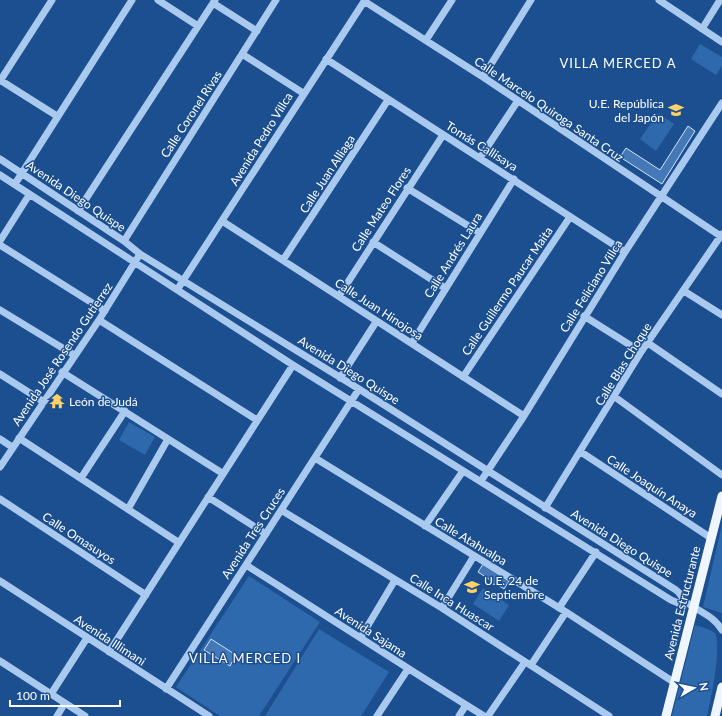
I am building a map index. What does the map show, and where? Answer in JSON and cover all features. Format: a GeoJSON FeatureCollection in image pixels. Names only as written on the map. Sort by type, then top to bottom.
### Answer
{"type":"FeatureCollection","features":[{"type":"Feature","properties":{"kind":"main road","name":"Avenida Estructurante"},"geometry":{"type":"LineString","coordinates":[[666,716],[722,496]]}},
{"type":"Feature","properties":{"kind":"main road"},"geometry":{"type":"LineString","coordinates":[[715,716],[722,687]]}},
{"type":"Feature","properties":{"kind":"street"},"geometry":{"type":"LineString","coordinates":[[52,0],[0,80],[57,116]]}},
{"type":"Feature","properties":{"kind":"street"},"geometry":{"type":"LineString","coordinates":[[15,184],[132,0]]}},
{"type":"Feature","properties":{"kind":"street"},"geometry":{"type":"LineString","coordinates":[[158,0],[198,26]]}},
{"type":"Feature","properties":{"kind":"street","name":"Calle Coronel Rivas"},"geometry":{"type":"LineString","coordinates":[[124,241],[276,0]]}},
{"type":"Feature","properties":{"kind":"street","name":"Calle Marcelo Quiroga Santa Cruz"},"geometry":{"type":"LineString","coordinates":[[364,0],[483,77],[517,102],[722,236]]}},
{"type":"Feature","properties":{"kind":"street","name":"Avenida Pedro Villca"},"geometry":{"type":"LineString","coordinates":[[177,290],[185,280],[303,93],[364,0]]}},
{"type":"Feature","properties":{"kind":"street"},"geometry":{"type":"LineString","coordinates":[[426,40],[452,0]]}},
{"type":"Feature","properties":{"kind":"street"},"geometry":{"type":"LineString","coordinates":[[483,77],[531,0]]}},
{"type":"Feature","properties":{"kind":"street"},"geometry":{"type":"LineString","coordinates":[[659,0],[722,42]]}},
{"type":"Feature","properties":{"kind":"street"},"geometry":{"type":"LineString","coordinates":[[702,29],[720,0]]}},
{"type":"Feature","properties":{"kind":"street"},"geometry":{"type":"LineString","coordinates":[[78,211],[214,2],[256,31]]}},
{"type":"Feature","properties":{"kind":"street"},"geometry":{"type":"LineString","coordinates":[[242,54],[303,93]]}},
{"type":"Feature","properties":{"kind":"street","name":"Tomás Callisaya"},"geometry":{"type":"LineString","coordinates":[[326,59],[625,252]]}},
{"type":"Feature","properties":{"kind":"street","name":"Calle Juan Alliaga"},"geometry":{"type":"LineString","coordinates":[[283,260],[388,100]]}},
{"type":"Feature","properties":{"kind":"street"},"geometry":{"type":"LineString","coordinates":[[480,158],[517,102]]}},
{"type":"Feature","properties":{"kind":"street","name":"Calle Feliciano Villca"},"geometry":{"type":"LineString","coordinates":[[481,481],[524,416],[584,316],[722,103]]}},
{"type":"Feature","properties":{"kind":"street","name":"Calle Mateo Flores"},"geometry":{"type":"LineString","coordinates":[[339,296],[443,134]]}},
{"type":"Feature","properties":{"kind":"street","name":"Avenida Diego Quispe"},"geometry":{"type":"LineString","coordinates":[[0,159],[124,241],[140,254],[185,280],[359,389],[676,590],[682,595],[684,600],[711,617],[722,630]]}},
{"type":"Feature","properties":{"kind":"street","name":"Avenida Diego Quispe"},"geometry":{"type":"LineString","coordinates":[[0,175],[351,402],[596,552],[671,600],[678,603],[684,600]]}},
{"type":"Feature","properties":{"kind":"street","name":"Calle Andrés Laura"},"geometry":{"type":"LineString","coordinates":[[412,343],[514,179]]}},
{"type":"Feature","properties":{"kind":"street"},"geometry":{"type":"LineString","coordinates":[[407,188],[480,233]]}},
{"type":"Feature","properties":{"kind":"street"},"geometry":{"type":"LineString","coordinates":[[0,241],[29,195]]}},
{"type":"Feature","properties":{"kind":"street","name":"Calle Guillermo Paucar Maita"},"geometry":{"type":"LineString","coordinates":[[463,377],[570,217]]}},
{"type":"Feature","properties":{"kind":"street","name":"Calle Juan Hinojosa"},"geometry":{"type":"LineString","coordinates":[[222,221],[339,296],[376,322],[412,343],[524,416]]}},
{"type":"Feature","properties":{"kind":"street","name":"Calle Blas Choque"},"geometry":{"type":"LineString","coordinates":[[545,508],[615,397],[641,352],[722,236]]}},
{"type":"Feature","properties":{"kind":"street"},"geometry":{"type":"LineString","coordinates":[[373,242],[445,288]]}},
{"type":"Feature","properties":{"kind":"street"},"geometry":{"type":"LineString","coordinates":[[0,245],[105,311]]}},
{"type":"Feature","properties":{"kind":"street","name":"Avenida José Rosendo Gutierrez"},"geometry":{"type":"LineString","coordinates":[[0,467],[3,457],[19,438],[44,402],[62,372],[105,311],[140,254]]}},
{"type":"Feature","properties":{"kind":"street"},"geometry":{"type":"LineString","coordinates":[[684,291],[722,315]]}},
{"type":"Feature","properties":{"kind":"street"},"geometry":{"type":"LineString","coordinates":[[0,310],[74,355]]}},
{"type":"Feature","properties":{"kind":"street"},"geometry":{"type":"LineString","coordinates":[[584,316],[641,352]]}},
{"type":"Feature","properties":{"kind":"street"},"geometry":{"type":"LineString","coordinates":[[99,320],[257,420]]}},
{"type":"Feature","properties":{"kind":"street"},"geometry":{"type":"LineString","coordinates":[[340,378],[376,322]]}},
{"type":"Feature","properties":{"kind":"street"},"geometry":{"type":"LineString","coordinates":[[648,343],[722,394]]}},
{"type":"Feature","properties":{"kind":"street"},"geometry":{"type":"LineString","coordinates":[[109,652],[222,473],[293,365]]}},
{"type":"Feature","properties":{"kind":"street"},"geometry":{"type":"LineString","coordinates":[[62,372],[222,473]]}},
{"type":"Feature","properties":{"kind":"street"},"geometry":{"type":"LineString","coordinates":[[0,374],[44,402]]}},
{"type":"Feature","properties":{"kind":"street","name":"Avenida Tres Cruces"},"geometry":{"type":"LineString","coordinates":[[166,689],[359,389]]}},
{"type":"Feature","properties":{"kind":"street"},"geometry":{"type":"LineString","coordinates":[[615,397],[722,475]]}},
{"type":"Feature","properties":{"kind":"street"},"geometry":{"type":"LineString","coordinates":[[81,478],[125,412]]}},
{"type":"Feature","properties":{"kind":"street"},"geometry":{"type":"LineString","coordinates":[[19,438],[178,542]]}},
{"type":"Feature","properties":{"kind":"street"},"geometry":{"type":"LineString","coordinates":[[0,439],[12,447]]}},
{"type":"Feature","properties":{"kind":"street"},"geometry":{"type":"LineString","coordinates":[[128,509],[168,439]]}},
{"type":"Feature","properties":{"kind":"street","name":"Calle Joaquín Anaya"},"geometry":{"type":"LineString","coordinates":[[580,452],[711,538]]}},
{"type":"Feature","properties":{"kind":"street","name":"Calle Atahualpa"},"geometry":{"type":"LineString","coordinates":[[315,458],[562,610],[674,683]]}},
{"type":"Feature","properties":{"kind":"street"},"geometry":{"type":"LineString","coordinates":[[425,526],[463,471]]}},
{"type":"Feature","properties":{"kind":"street"},"geometry":{"type":"LineString","coordinates":[[208,497],[266,534]]}},
{"type":"Feature","properties":{"kind":"street","name":"Calle Omasuyos"},"geometry":{"type":"LineString","coordinates":[[0,499],[146,594]]}},
{"type":"Feature","properties":{"kind":"street","name":"Calle Inca Huascar"},"geometry":{"type":"LineString","coordinates":[[281,510],[442,608],[609,716]]}},
{"type":"Feature","properties":{"kind":"street"},"geometry":{"type":"LineString","coordinates":[[488,716],[528,663],[562,610],[596,552]]}},
{"type":"Feature","properties":{"kind":"street"},"geometry":{"type":"LineString","coordinates":[[442,608],[474,556]]}},
{"type":"Feature","properties":{"kind":"street","name":"Avenida Sajama"},"geometry":{"type":"LineString","coordinates":[[246,565],[484,716]]}},
{"type":"Feature","properties":{"kind":"street"},"geometry":{"type":"LineString","coordinates":[[361,637],[395,580]]}},
{"type":"Feature","properties":{"kind":"street","name":"Avenida Illimani"},"geometry":{"type":"LineString","coordinates":[[0,581],[205,715]]}},
{"type":"Feature","properties":{"kind":"street"},"geometry":{"type":"LineString","coordinates":[[51,694],[87,638]]}},
{"type":"Feature","properties":{"kind":"street"},"geometry":{"type":"LineString","coordinates":[[0,661],[85,716]]}},
{"type":"Feature","properties":{"kind":"street"},"geometry":{"type":"LineString","coordinates":[[377,716],[408,669]]}},
{"type":"Feature","properties":{"kind":"street"},"geometry":{"type":"LineString","coordinates":[[58,716],[65,703]]}},
{"type":"Feature","properties":{"kind":"street"},"geometry":{"type":"LineString","coordinates":[[459,716],[466,705]]}},
{"type":"Feature","properties":{"kind":"shaded area"},"geometry":{"type":"Polygon","coordinates":[[[700,44],[722,57],[722,66],[716,75],[691,59],[700,44]]]}},
{"type":"Feature","properties":{"kind":"shaded area"},"geometry":{"type":"Polygon","coordinates":[[[658,113],[674,124],[656,151],[640,139],[658,113]]]}},
{"type":"Feature","properties":{"kind":"shaded area"},"geometry":{"type":"Polygon","coordinates":[[[129,422],[155,437],[145,455],[119,440],[129,422]]]}},
{"type":"Feature","properties":{"kind":"shaded area"},"geometry":{"type":"Polygon","coordinates":[[[722,525],[722,613],[703,607],[722,525]]]}},
{"type":"Feature","properties":{"kind":"shaded area"},"geometry":{"type":"Polygon","coordinates":[[[249,576],[320,622],[259,716],[220,716],[176,687],[249,576]]]}},
{"type":"Feature","properties":{"kind":"shaded area"},"geometry":{"type":"Polygon","coordinates":[[[483,588],[509,605],[499,621],[473,604],[483,588]]]}},
{"type":"Feature","properties":{"kind":"shaded area"},"geometry":{"type":"Polygon","coordinates":[[[695,625],[715,633],[717,640],[717,660],[707,716],[672,716],[695,625]]]}},
{"type":"Feature","properties":{"kind":"shaded area"},"geometry":{"type":"Polygon","coordinates":[[[319,629],[389,672],[361,716],[265,716],[319,629]]]}},
{"type":"Feature","properties":{"kind":"building"},"geometry":{"type":"Polygon","coordinates":[[[688,126],[695,131],[662,184],[620,157],[626,148],[660,170],[688,126]]]}},
{"type":"Feature","properties":{"kind":"building"},"geometry":{"type":"Polygon","coordinates":[[[483,564],[509,581],[504,589],[478,572],[483,564]]]}},
{"type":"Feature","properties":{"kind":"building"},"geometry":{"type":"Polygon","coordinates":[[[211,639],[236,655],[230,666],[204,650],[211,639]]]}},
{"type":"Feature","properties":{"kind":"place","name":"U.E. República del Japón"},"geometry":{"type":"Point","coordinates":[676,110]}},
{"type":"Feature","properties":{"kind":"place","name":"León de Judá"},"geometry":{"type":"Point","coordinates":[57,401]}},
{"type":"Feature","properties":{"kind":"place","name":"U.E. 24 de Septiembre"},"geometry":{"type":"Point","coordinates":[472,587]}},
{"type":"Feature","properties":{"kind":"district","name":"VILLA MERCED A"},"geometry":{"type":"Point","coordinates":[618,63]}},
{"type":"Feature","properties":{"kind":"district","name":"VILLA MERCED I"},"geometry":{"type":"Point","coordinates":[245,658]}}]}
